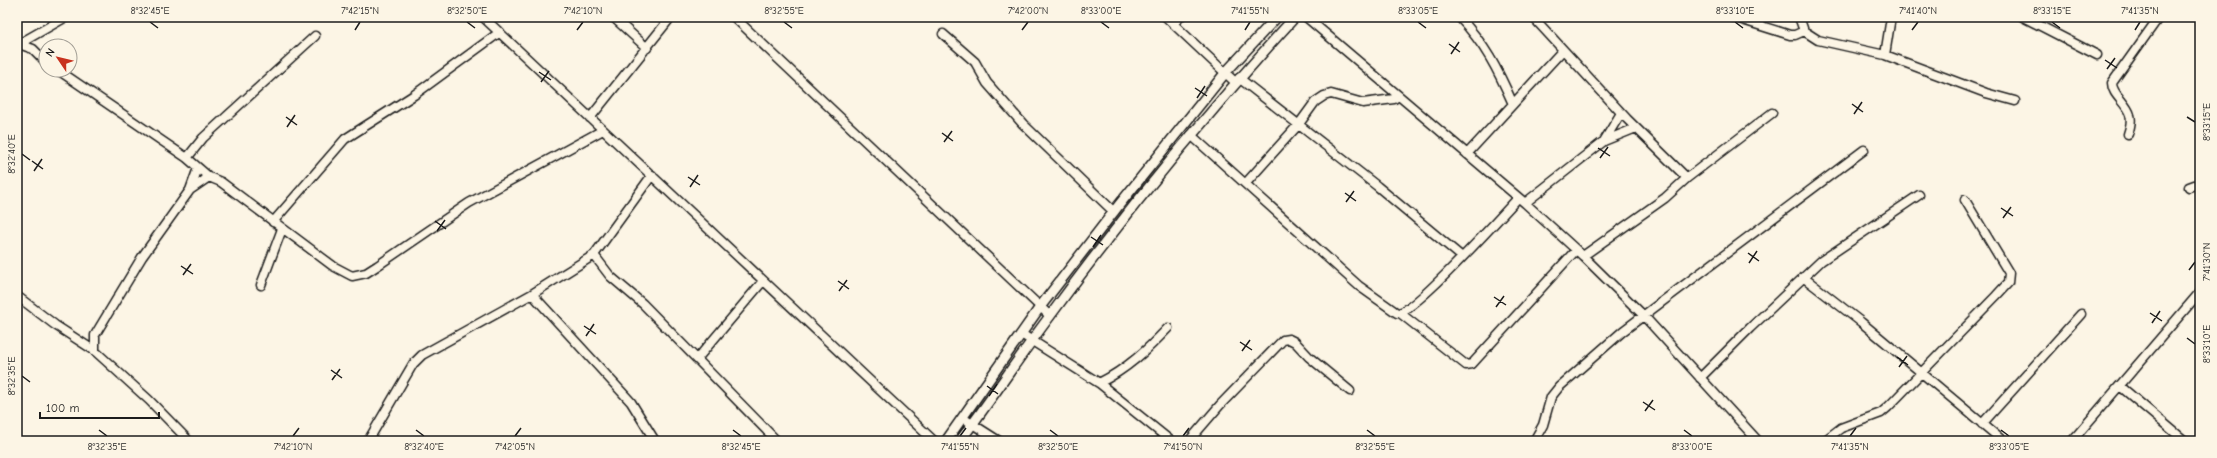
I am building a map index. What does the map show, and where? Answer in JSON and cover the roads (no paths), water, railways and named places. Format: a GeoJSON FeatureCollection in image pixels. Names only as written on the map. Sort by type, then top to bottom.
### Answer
{"type":"FeatureCollection","features":[{"type":"Feature","properties":{"kind":"street"},"geometry":{"type":"LineString","coordinates":[[18,45],[66,17]]}},
{"type":"Feature","properties":{"kind":"street"},"geometry":{"type":"LineString","coordinates":[[483,17],[934,441]]}},
{"type":"Feature","properties":{"kind":"street"},"geometry":{"type":"LineString","coordinates":[[613,17],[647,48]]}},
{"type":"Feature","properties":{"kind":"street"},"geometry":{"type":"LineString","coordinates":[[590,118],[671,17]]}},
{"type":"Feature","properties":{"kind":"street"},"geometry":{"type":"LineString","coordinates":[[734,17],[1050,316]]}},
{"type":"Feature","properties":{"kind":"street"},"geometry":{"type":"LineString","coordinates":[[1166,17],[1226,72],[1299,124],[1378,186],[1462,257]]}},
{"type":"Feature","properties":{"kind":"street"},"geometry":{"type":"LineString","coordinates":[[1173,24],[1180,17]]}},
{"type":"Feature","properties":{"kind":"street"},"geometry":{"type":"LineString","coordinates":[[946,441],[1023,335],[1040,308],[1114,212],[1226,72],[1277,17]]}},
{"type":"Feature","properties":{"kind":"street"},"geometry":{"type":"LineString","coordinates":[[960,441],[1050,316],[1125,217],[1237,80],[1295,17]]}},
{"type":"Feature","properties":{"kind":"street"},"geometry":{"type":"LineString","coordinates":[[1306,17],[1584,256],[1643,315],[1758,441]]}},
{"type":"Feature","properties":{"kind":"street"},"geometry":{"type":"LineString","coordinates":[[1459,17],[1476,35],[1488,52],[1513,104]]}},
{"type":"Feature","properties":{"kind":"street"},"geometry":{"type":"LineString","coordinates":[[1533,17],[1621,113],[1687,178]]}},
{"type":"Feature","properties":{"kind":"street"},"geometry":{"type":"LineString","coordinates":[[1733,17],[1790,35],[1796,35],[1804,31]]}},
{"type":"Feature","properties":{"kind":"street"},"geometry":{"type":"LineString","coordinates":[[1799,17],[1804,31],[1818,40],[1885,55],[1986,93],[2015,101]]}},
{"type":"Feature","properties":{"kind":"street"},"geometry":{"type":"LineString","coordinates":[[1885,55],[1892,17]]}},
{"type":"Feature","properties":{"kind":"street"},"geometry":{"type":"LineString","coordinates":[[2023,17],[2097,55]]}},
{"type":"Feature","properties":{"kind":"street"},"geometry":{"type":"LineString","coordinates":[[2128,134],[2130,115],[2121,99],[2113,90],[2112,83],[2159,17]]}},
{"type":"Feature","properties":{"kind":"street"},"geometry":{"type":"LineString","coordinates":[[273,222],[345,139],[414,95],[500,32]]}},
{"type":"Feature","properties":{"kind":"street"},"geometry":{"type":"LineString","coordinates":[[943,34],[975,62],[987,82],[1023,124],[1114,212]]}},
{"type":"Feature","properties":{"kind":"street"},"geometry":{"type":"LineString","coordinates":[[33,36],[33,49]]}},
{"type":"Feature","properties":{"kind":"street"},"geometry":{"type":"LineString","coordinates":[[187,158],[203,138],[315,36]]}},
{"type":"Feature","properties":{"kind":"street"},"geometry":{"type":"LineString","coordinates":[[18,45],[33,49],[38,54]]}},
{"type":"Feature","properties":{"kind":"street"},"geometry":{"type":"LineString","coordinates":[[1467,154],[1563,50]]}},
{"type":"Feature","properties":{"kind":"street"},"geometry":{"type":"LineString","coordinates":[[70,78],[187,158],[209,177],[221,182],[282,229],[345,274],[357,276],[377,266],[469,203],[603,130]]}},
{"type":"Feature","properties":{"kind":"street"},"geometry":{"type":"LineString","coordinates":[[1246,183],[1299,124],[1315,102],[1324,96],[1331,94],[1363,103],[1394,99],[1398,96]]}},
{"type":"Feature","properties":{"kind":"street"},"geometry":{"type":"LineString","coordinates":[[1604,141],[1621,113]]}},
{"type":"Feature","properties":{"kind":"street"},"geometry":{"type":"LineString","coordinates":[[1584,256],[1665,198],[1687,178],[1772,113]]}},
{"type":"Feature","properties":{"kind":"street"},"geometry":{"type":"LineString","coordinates":[[1400,313],[1408,309],[1521,201],[1604,141],[1636,128]]}},
{"type":"Feature","properties":{"kind":"street"},"geometry":{"type":"LineString","coordinates":[[1191,135],[1359,286],[1376,299],[1400,313],[1466,365],[1472,364],[1576,250]]}},
{"type":"Feature","properties":{"kind":"street"},"geometry":{"type":"LineString","coordinates":[[1534,441],[1543,425],[1551,396],[1554,391],[1643,315],[1864,150]]}},
{"type":"Feature","properties":{"kind":"street"},"geometry":{"type":"LineString","coordinates":[[95,352],[95,335],[142,257],[190,190],[198,168]]}},
{"type":"Feature","properties":{"kind":"street"},"geometry":{"type":"LineString","coordinates":[[368,441],[409,369],[422,355],[532,294],[594,255],[652,175]]}},
{"type":"Feature","properties":{"kind":"street"},"geometry":{"type":"LineString","coordinates":[[190,190],[209,177]]}},
{"type":"Feature","properties":{"kind":"street"},"geometry":{"type":"LineString","coordinates":[[2189,188],[2200,183]]}},
{"type":"Feature","properties":{"kind":"street"},"geometry":{"type":"LineString","coordinates":[[1700,378],[1821,261],[1919,194]]}},
{"type":"Feature","properties":{"kind":"street"},"geometry":{"type":"LineString","coordinates":[[1824,441],[1841,428],[1881,412],[1970,325],[2009,280],[2009,273],[1965,200]]}},
{"type":"Feature","properties":{"kind":"street"},"geometry":{"type":"LineString","coordinates":[[261,285],[282,229]]}},
{"type":"Feature","properties":{"kind":"street"},"geometry":{"type":"LineString","coordinates":[[594,255],[610,276],[643,304],[778,441]]}},
{"type":"Feature","properties":{"kind":"street"},"geometry":{"type":"LineString","coordinates":[[1803,277],[1861,322],[2003,441]]}},
{"type":"Feature","properties":{"kind":"street"},"geometry":{"type":"LineString","coordinates":[[697,359],[763,281]]}},
{"type":"Feature","properties":{"kind":"street"},"geometry":{"type":"LineString","coordinates":[[2072,441],[2200,292]]}},
{"type":"Feature","properties":{"kind":"street"},"geometry":{"type":"LineString","coordinates":[[532,294],[631,402],[655,441]]}},
{"type":"Feature","properties":{"kind":"street"},"geometry":{"type":"LineString","coordinates":[[17,296],[55,325],[95,352],[149,400],[189,441]]}},
{"type":"Feature","properties":{"kind":"street"},"geometry":{"type":"LineString","coordinates":[[1982,424],[2081,314]]}},
{"type":"Feature","properties":{"kind":"street"},"geometry":{"type":"LineString","coordinates":[[1099,383],[1121,372],[1146,352],[1168,328]]}},
{"type":"Feature","properties":{"kind":"street"},"geometry":{"type":"LineString","coordinates":[[80,341],[95,335]]}},
{"type":"Feature","properties":{"kind":"street"},"geometry":{"type":"LineString","coordinates":[[1023,335],[1099,383],[1171,441]]}},
{"type":"Feature","properties":{"kind":"street"},"geometry":{"type":"LineString","coordinates":[[1189,441],[1276,345],[1286,339],[1295,342],[1309,357],[1350,391]]}},
{"type":"Feature","properties":{"kind":"street"},"geometry":{"type":"LineString","coordinates":[[2120,386],[2184,441]]}},
{"type":"Feature","properties":{"kind":"street"},"geometry":{"type":"LineString","coordinates":[[963,418],[999,441]]}}]}
